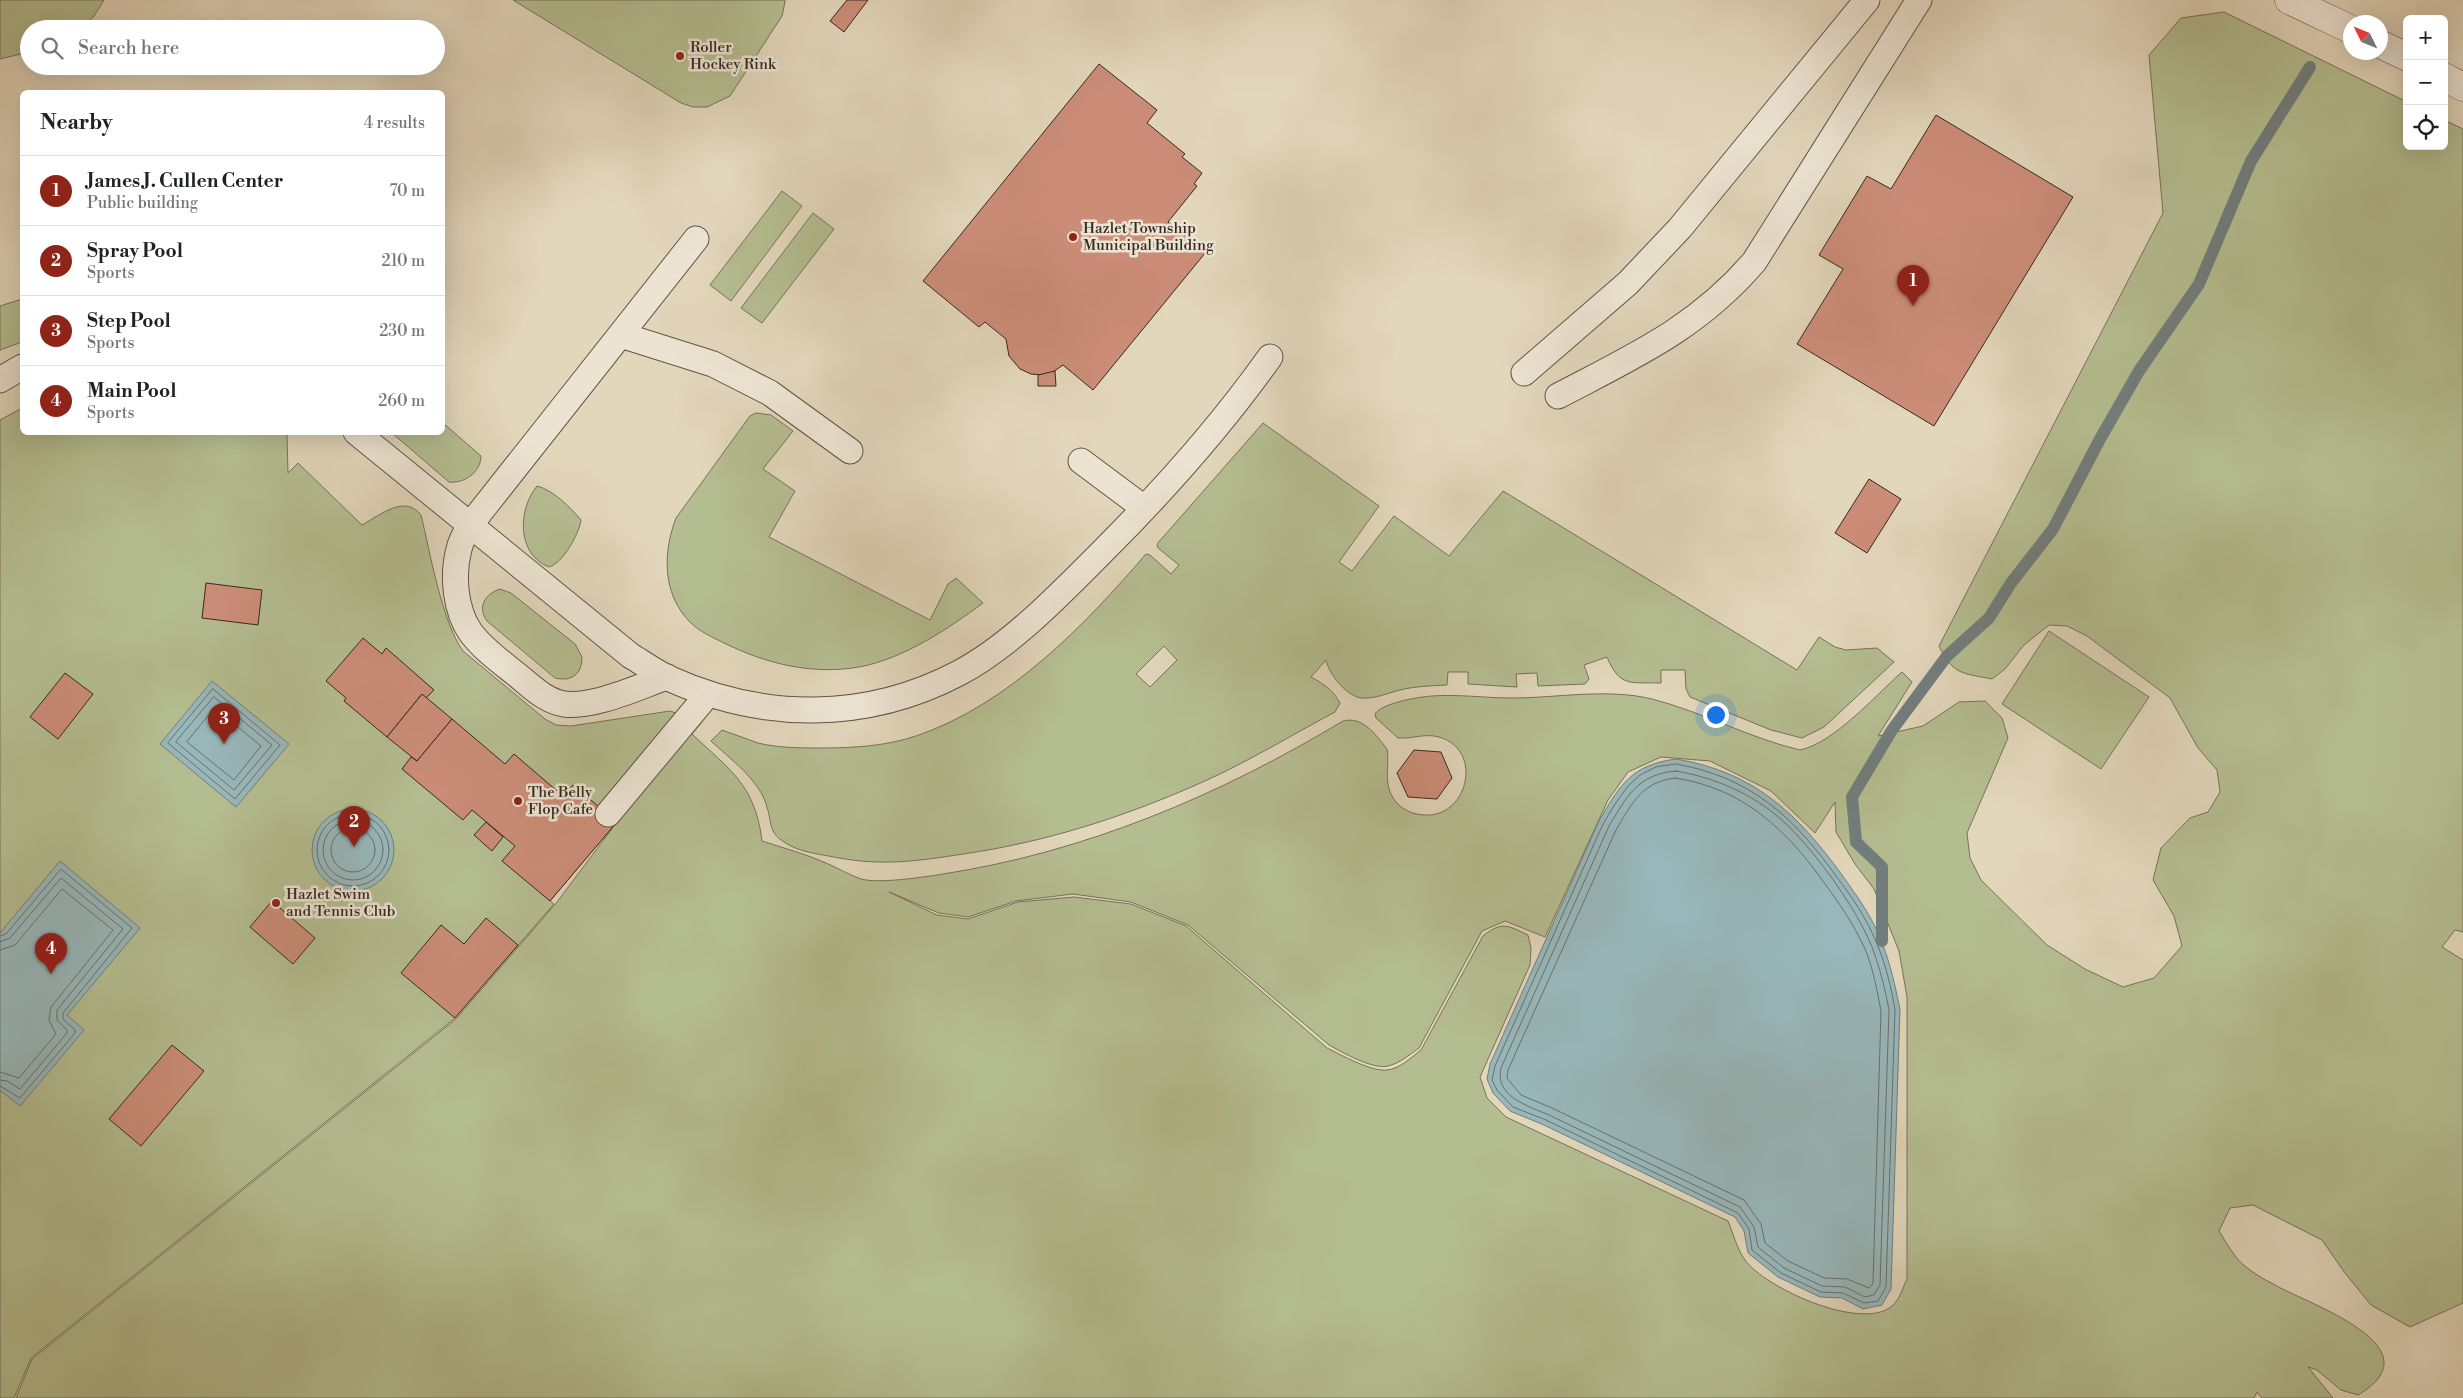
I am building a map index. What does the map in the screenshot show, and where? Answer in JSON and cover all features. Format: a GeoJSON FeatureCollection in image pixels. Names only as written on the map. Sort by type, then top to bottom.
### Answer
{"type":"FeatureCollection","features":[{"type":"Feature","properties":{"kind":"street"},"geometry":{"type":"LineString","coordinates":[[2289,0],[2343,26]]}},
{"type":"Feature","properties":{"kind":"street"},"geometry":{"type":"LineString","coordinates":[[2388,48],[2403,55]]}},
{"type":"Feature","properties":{"kind":"street"},"geometry":{"type":"LineString","coordinates":[[2448,79],[2463,86]]}},
{"type":"Feature","properties":{"kind":"lane"},"geometry":{"type":"LineString","coordinates":[[1524,373],[1628,283],[1680,228],[1867,0]]}},
{"type":"Feature","properties":{"kind":"lane"},"geometry":{"type":"LineString","coordinates":[[1558,396],[1672,335],[1730,290],[1754,262],[1918,0]]}},
{"type":"Feature","properties":{"kind":"lane"},"geometry":{"type":"LineString","coordinates":[[667,677],[594,701],[579,704],[564,704],[550,699],[486,648],[471,633],[464,619],[457,594],[455,569],[459,547],[470,525],[696,239]]}},
{"type":"Feature","properties":{"kind":"lane"},"geometry":{"type":"LineString","coordinates":[[621,335],[713,364],[770,393],[850,451]]}},
{"type":"Feature","properties":{"kind":"lane"},"geometry":{"type":"LineString","coordinates":[[360,435],[631,656],[667,677],[708,694],[750,705],[797,710],[837,711],[879,704],[918,692],[961,672],[1006,640],[1053,601],[1144,508],[1232,410],[1270,357]]}},
{"type":"Feature","properties":{"kind":"lane"},"geometry":{"type":"LineString","coordinates":[[0,380],[20,368]]}},
{"type":"Feature","properties":{"kind":"lane"},"geometry":{"type":"LineString","coordinates":[[1081,461],[1144,508]]}},
{"type":"Feature","properties":{"kind":"lane"},"geometry":{"type":"LineString","coordinates":[[608,814],[708,694]]}},
{"type":"Feature","properties":{"kind":"green space"},"geometry":{"type":"Polygon","coordinates":[[[0,0],[104,0],[90,20],[20,20],[20,54],[0,59],[0,0]]]}},
{"type":"Feature","properties":{"kind":"green space","name":"Roller Hockey Rink"},"geometry":{"type":"Polygon","coordinates":[[[513,0],[785,0],[785,2],[782,16],[730,96],[707,107],[693,107],[681,103],[513,0]]]}},
{"type":"Feature","properties":{"kind":"green space"},"geometry":{"type":"Polygon","coordinates":[[[2224,12],[2403,100],[2403,150],[2448,150],[2448,122],[2463,129],[2463,932],[2455,930],[2442,947],[2463,960],[2463,1303],[2410,1327],[2371,1305],[2322,1240],[2253,1205],[2230,1208],[2219,1231],[2234,1255],[2249,1270],[2271,1283],[2337,1315],[2359,1329],[2376,1344],[2384,1360],[2379,1377],[2358,1395],[2341,1390],[2317,1370],[2308,1367],[2333,1398],[2262,1398],[2257,1392],[2254,1398],[16,1398],[32,1359],[456,1019],[557,902],[617,822],[550,901],[554,904],[455,1018],[31,1358],[14,1398],[0,1398],[0,420],[20,409],[20,435],[287,435],[288,473],[298,463],[362,525],[392,508],[400,506],[408,506],[415,509],[421,515],[443,605],[449,623],[463,651],[545,719],[556,725],[571,726],[670,711],[702,722],[692,734],[729,769],[747,792],[759,822],[762,841],[811,857],[861,879],[879,881],[943,874],[1049,851],[1100,835],[1200,796],[1249,773],[1343,721],[1350,720],[1363,724],[1387,749],[1388,786],[1397,804],[1413,813],[1434,814],[1448,808],[1458,798],[1464,784],[1466,770],[1462,756],[1454,744],[1434,736],[1398,738],[1376,718],[1375,714],[1379,710],[1410,699],[1442,696],[1529,698],[1582,694],[1635,696],[1671,704],[1763,739],[1800,750],[1813,746],[1827,738],[1854,717],[1902,672],[1912,682],[1878,736],[1923,726],[1959,702],[1985,701],[2002,718],[2008,738],[1967,833],[1970,858],[1981,880],[2047,945],[2085,969],[2123,987],[2154,978],[2182,946],[2174,916],[2153,880],[2161,848],[2190,818],[2208,812],[2220,792],[2217,770],[2198,748],[2170,698],[2087,636],[2067,626],[2049,625],[2024,645],[2005,669],[1992,679],[1966,674],[1954,668],[1939,646],[2163,213],[2149,55],[2181,18],[2224,12]],[[1661,757],[1628,772],[1608,800],[1545,937],[1505,921],[1482,931],[1419,1048],[1400,1061],[1382,1067],[1349,1056],[1329,1045],[1188,925],[1131,902],[1073,894],[1016,901],[968,917],[939,913],[889,892],[937,915],[968,919],[1018,902],[1074,897],[1131,904],[1186,926],[1327,1048],[1357,1062],[1381,1070],[1396,1068],[1421,1050],[1483,936],[1500,926],[1515,929],[1528,935],[1531,948],[1530,965],[1480,1077],[1487,1098],[1506,1117],[1728,1221],[1737,1246],[1745,1260],[1772,1283],[1792,1294],[1838,1310],[1859,1314],[1878,1313],[1894,1304],[1907,1279],[1907,997],[1899,951],[1874,889],[1855,864],[1836,832],[1835,802],[1815,833],[1771,791],[1710,761],[1661,757]]]}},
{"type":"Feature","properties":{"kind":"green space"},"geometry":{"type":"Polygon","coordinates":[[[782,191],[802,206],[731,301],[710,285],[782,191]]]}},
{"type":"Feature","properties":{"kind":"green space"},"geometry":{"type":"Polygon","coordinates":[[[813,213],[834,229],[762,323],[741,308],[813,213]]]}},
{"type":"Feature","properties":{"kind":"green space"},"geometry":{"type":"Polygon","coordinates":[[[20,300],[20,343],[0,350],[0,306],[20,300]]]}},
{"type":"Feature","properties":{"kind":"green space"},"geometry":{"type":"Polygon","coordinates":[[[756,413],[771,415],[793,431],[763,469],[795,491],[769,537],[930,620],[948,584],[956,578],[983,603],[940,633],[908,650],[876,663],[841,669],[824,670],[773,662],[724,643],[705,634],[693,625],[680,610],[670,585],[667,558],[672,531],[676,518],[750,416],[756,413]]]}},
{"type":"Feature","properties":{"kind":"green space"},"geometry":{"type":"Polygon","coordinates":[[[1263,423],[1379,506],[1339,562],[1352,571],[1394,516],[1449,556],[1503,491],[1797,670],[1819,637],[1835,647],[1846,650],[1877,648],[1894,662],[1824,727],[1802,738],[1771,730],[1690,697],[1686,689],[1685,670],[1661,670],[1661,683],[1634,683],[1622,679],[1612,667],[1607,657],[1584,665],[1589,679],[1585,684],[1538,686],[1537,673],[1516,674],[1517,687],[1468,684],[1468,672],[1448,672],[1447,685],[1424,686],[1367,698],[1356,697],[1350,694],[1335,678],[1326,660],[1311,677],[1328,688],[1337,698],[1340,703],[1335,712],[1205,781],[1116,816],[1056,835],[994,849],[901,862],[871,862],[839,858],[804,851],[790,846],[775,834],[771,826],[767,807],[758,788],[744,771],[711,741],[722,730],[758,743],[773,746],[806,748],[858,747],[905,739],[950,722],[1013,684],[1043,660],[1071,635],[1146,554],[1150,555],[1171,574],[1179,565],[1158,548],[1157,544],[1263,423]],[[1164,646],[1136,674],[1150,687],[1177,660],[1164,646]]]}},
{"type":"Feature","properties":{"kind":"green space"},"geometry":{"type":"Polygon","coordinates":[[[445,425],[481,456],[478,467],[471,476],[460,481],[449,482],[394,435],[445,435],[445,425]]]}},
{"type":"Feature","properties":{"kind":"green space"},"geometry":{"type":"Polygon","coordinates":[[[537,486],[555,495],[581,520],[577,533],[565,554],[560,560],[549,567],[538,561],[531,552],[526,542],[524,530],[526,507],[537,486]]]}},
{"type":"Feature","properties":{"kind":"green space"},"geometry":{"type":"Polygon","coordinates":[[[500,589],[511,593],[575,644],[582,657],[582,663],[575,675],[566,679],[555,678],[487,621],[483,611],[484,602],[490,594],[500,589]]]}},
{"type":"Feature","properties":{"kind":"green space"},"geometry":{"type":"Polygon","coordinates":[[[2049,631],[2149,697],[2101,769],[2002,704],[2049,631]]]}},
{"type":"Feature","properties":{"kind":"water"},"geometry":{"type":"Polygon","coordinates":[[[212,681],[289,744],[236,807],[160,744],[212,681]]]}},
{"type":"Feature","properties":{"kind":"water"},"geometry":{"type":"Polygon","coordinates":[[[1676,759],[1704,765],[1729,774],[1751,785],[1790,814],[1825,853],[1853,891],[1874,925],[1885,951],[1900,1009],[1891,1289],[1882,1305],[1863,1309],[1842,1298],[1820,1297],[1778,1277],[1748,1253],[1744,1231],[1735,1217],[1544,1125],[1510,1111],[1493,1093],[1487,1079],[1490,1064],[1606,808],[1621,787],[1637,772],[1648,766],[1676,759]]]}},
{"type":"Feature","properties":{"kind":"water"},"geometry":{"type":"Polygon","coordinates":[[[353,809],[369,812],[382,821],[391,834],[394,850],[391,866],[382,879],[369,888],[353,891],[337,888],[324,879],[315,866],[312,850],[315,834],[324,821],[337,812],[353,809]]]}},
{"type":"Feature","properties":{"kind":"water"},"geometry":{"type":"Polygon","coordinates":[[[60,861],[140,928],[67,1015],[84,1030],[20,1106],[0,1092],[0,933],[60,861]]]}},
{"type":"Feature","properties":{"kind":"building"},"geometry":{"type":"Polygon","coordinates":[[[847,0],[868,0],[844,32],[830,21],[847,0]]]}},
{"type":"Feature","properties":{"kind":"building","name":"Hazlet Township Municipal Building"},"geometry":{"type":"Polygon","coordinates":[[[1099,64],[1157,110],[1147,123],[1185,154],[1182,157],[1202,173],[1194,184],[1197,186],[1168,222],[1206,252],[1093,390],[1063,365],[1053,372],[1043,375],[1031,374],[1020,369],[1009,356],[1006,339],[985,322],[979,327],[923,281],[1099,64]]]}},
{"type":"Feature","properties":{"kind":"building"},"geometry":{"type":"Polygon","coordinates":[[[1936,115],[2073,197],[1934,426],[1797,344],[1843,269],[1819,255],[1867,176],[1891,189],[1936,115]]]}},
{"type":"Feature","properties":{"kind":"building"},"geometry":{"type":"Polygon","coordinates":[[[1055,371],[1056,386],[1038,386],[1038,375],[1055,371]]]}},
{"type":"Feature","properties":{"kind":"building"},"geometry":{"type":"Polygon","coordinates":[[[1869,479],[1901,499],[1867,553],[1835,533],[1869,479]]]}},
{"type":"Feature","properties":{"kind":"building"},"geometry":{"type":"Polygon","coordinates":[[[206,583],[262,590],[258,625],[202,618],[206,583]]]}},
{"type":"Feature","properties":{"kind":"building"},"geometry":{"type":"Polygon","coordinates":[[[363,638],[382,654],[386,648],[434,690],[426,698],[422,694],[387,737],[344,701],[346,698],[326,681],[363,638]]]}},
{"type":"Feature","properties":{"kind":"building"},"geometry":{"type":"Polygon","coordinates":[[[65,673],[93,694],[58,739],[30,717],[65,673]]]}},
{"type":"Feature","properties":{"kind":"building"},"geometry":{"type":"Polygon","coordinates":[[[422,694],[452,719],[417,761],[387,737],[422,694]]]}},
{"type":"Feature","properties":{"kind":"building"},"geometry":{"type":"Polygon","coordinates":[[[452,719],[505,764],[514,754],[563,796],[573,785],[617,822],[550,901],[502,861],[515,846],[472,810],[463,820],[402,769],[411,757],[417,761],[452,719]]]}},
{"type":"Feature","properties":{"kind":"building"},"geometry":{"type":"Polygon","coordinates":[[[1414,750],[1441,752],[1452,778],[1437,799],[1408,797],[1397,773],[1414,750]]]}},
{"type":"Feature","properties":{"kind":"building"},"geometry":{"type":"Polygon","coordinates":[[[486,822],[503,837],[492,851],[474,835],[486,822]]]}},
{"type":"Feature","properties":{"kind":"building"},"geometry":{"type":"Polygon","coordinates":[[[272,901],[315,938],[293,964],[250,927],[272,901]]]}},
{"type":"Feature","properties":{"kind":"building"},"geometry":{"type":"Polygon","coordinates":[[[486,918],[518,945],[455,1018],[401,973],[441,925],[464,944],[486,918]]]}},
{"type":"Feature","properties":{"kind":"building"},"geometry":{"type":"Polygon","coordinates":[[[172,1045],[204,1071],[141,1146],[109,1119],[172,1045]]]}},
{"type":"Feature","properties":{"kind":"waterway"},"geometry":{"type":"LineString","coordinates":[[1882,941],[1882,867],[1856,842],[1852,797],[1892,730],[1947,656],[1989,618],[2011,583],[2053,529],[2100,439],[2139,371],[2199,284],[2251,161],[2310,67]]}},
{"type":"Feature","properties":{"kind":"place","name":"Roller Hockey Rink"},"geometry":{"type":"Point","coordinates":[680,56]}},
{"type":"Feature","properties":{"kind":"place","name":"Hazlet Township Municipal Building"},"geometry":{"type":"Point","coordinates":[1073,237]}},
{"type":"Feature","properties":{"kind":"place","name":"James J. Cullen Center"},"geometry":{"type":"Point","coordinates":[1913,306]}},
{"type":"Feature","properties":{"kind":"place","name":"Step Pool"},"geometry":{"type":"Point","coordinates":[224,744]}},
{"type":"Feature","properties":{"kind":"place","name":"The Belly Flop Cafe"},"geometry":{"type":"Point","coordinates":[518,801]}},
{"type":"Feature","properties":{"kind":"place","name":"Spray Pool"},"geometry":{"type":"Point","coordinates":[354,847]}},
{"type":"Feature","properties":{"kind":"place","name":"Hazlet Swim and Tennis Club"},"geometry":{"type":"Point","coordinates":[276,903]}},
{"type":"Feature","properties":{"kind":"place","name":"Main Pool"},"geometry":{"type":"Point","coordinates":[51,974]}}]}
